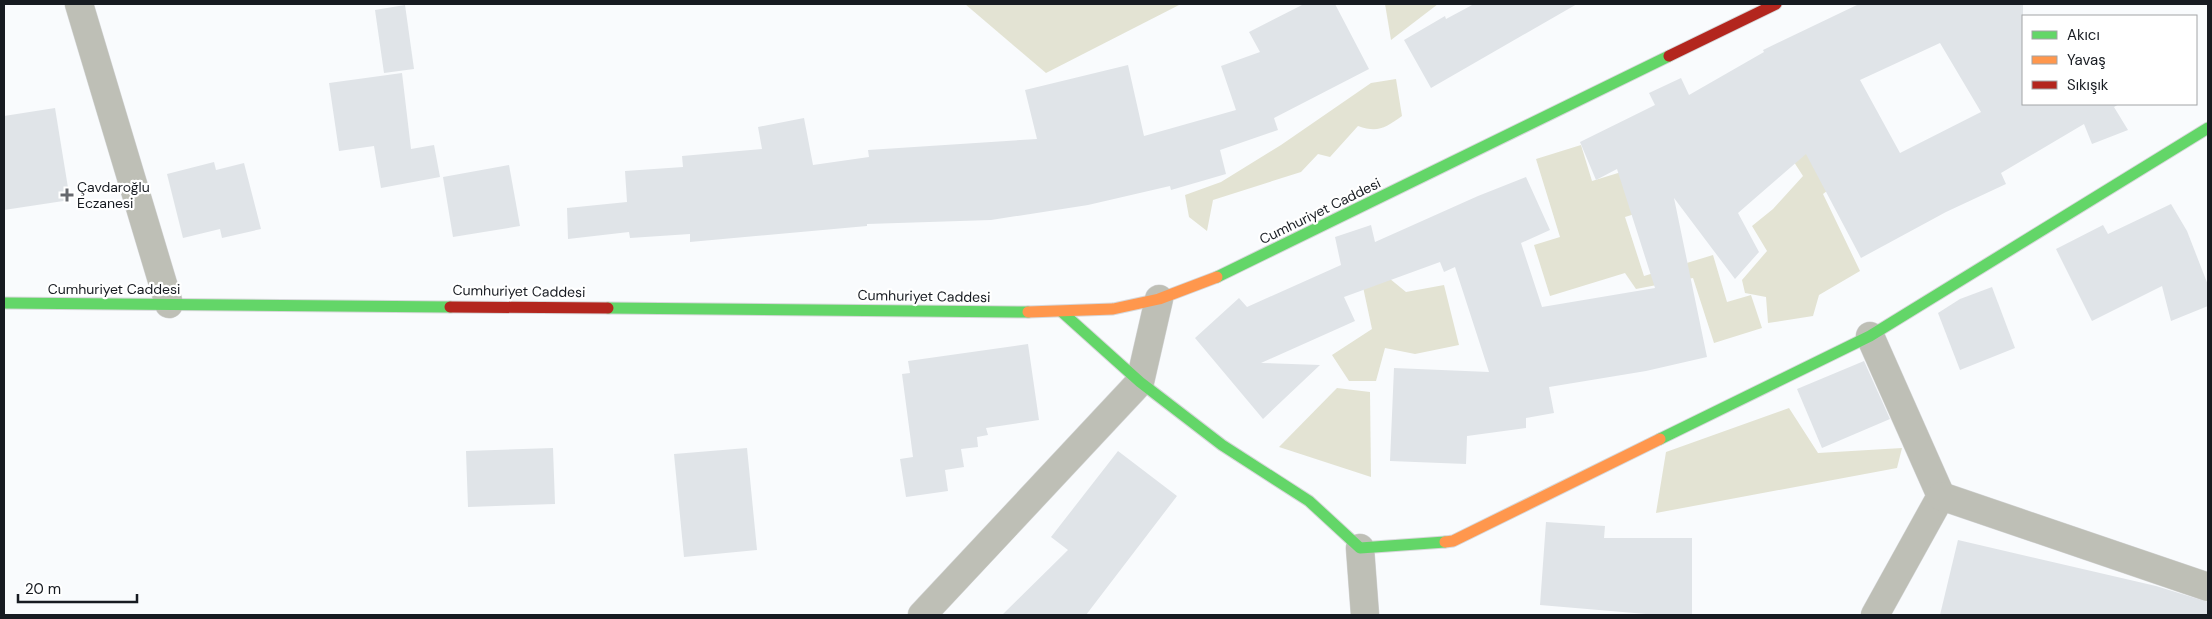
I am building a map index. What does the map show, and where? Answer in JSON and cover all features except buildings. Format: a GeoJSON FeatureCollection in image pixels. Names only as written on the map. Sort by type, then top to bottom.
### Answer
{"type":"FeatureCollection","features":[{"type":"Feature","properties":{"kind":"main road","name":"Cumhuriyet Caddesi"},"geometry":{"type":"LineString","coordinates":[[4,304],[1062,312],[1113,309],[1159,300],[1225,274],[1776,4]]}},
{"type":"Feature","properties":{"kind":"main road"},"geometry":{"type":"LineString","coordinates":[[1062,312],[1140,382],[1222,445],[1309,500],[1360,548],[1453,542],[1870,336],[2208,128]]}},
{"type":"Feature","properties":{"kind":"street"},"geometry":{"type":"LineString","coordinates":[[79,4],[169,304]]}},
{"type":"Feature","properties":{"kind":"street"},"geometry":{"type":"LineString","coordinates":[[922,615],[1140,382],[1159,300]]}},
{"type":"Feature","properties":{"kind":"street"},"geometry":{"type":"LineString","coordinates":[[1870,336],[1941,496],[2208,587]]}},
{"type":"Feature","properties":{"kind":"street"},"geometry":{"type":"LineString","coordinates":[[1875,615],[1941,496]]}},
{"type":"Feature","properties":{"kind":"street"},"geometry":{"type":"LineString","coordinates":[[1360,548],[1365,615]]}},
{"type":"Feature","properties":{"kind":"green space"},"geometry":{"type":"Polygon","coordinates":[[[965,4],[1181,4],[1046,73],[965,4]]]}},
{"type":"Feature","properties":{"kind":"green space"},"geometry":{"type":"Polygon","coordinates":[[[1385,4],[1438,4],[1391,40],[1385,4]]]}},
{"type":"Feature","properties":{"kind":"green space"},"geometry":{"type":"Polygon","coordinates":[[[1396,79],[1402,116],[1396,120],[1376,129],[1358,126],[1330,157],[1318,154],[1301,172],[1213,200],[1207,231],[1189,217],[1185,195],[1221,182],[1281,145],[1371,83],[1396,79]]]}},
{"type":"Feature","properties":{"kind":"green space"},"geometry":{"type":"Polygon","coordinates":[[[1781,142],[1858,167],[1823,194],[1860,271],[1819,295],[1813,316],[1768,323],[1766,297],[1745,293],[1742,280],[1767,251],[1752,226],[1773,209],[1803,176],[1781,142]]]}},
{"type":"Feature","properties":{"kind":"green space"},"geometry":{"type":"Polygon","coordinates":[[[1581,145],[1592,181],[1657,161],[1670,203],[1625,217],[1644,276],[1713,255],[1727,302],[1751,295],[1762,328],[1714,343],[1693,278],[1636,289],[1625,273],[1550,296],[1534,245],[1560,237],[1536,159],[1581,145]]]}},
{"type":"Feature","properties":{"kind":"green space"},"geometry":{"type":"Polygon","coordinates":[[[1384,274],[1406,292],[1444,285],[1459,345],[1415,354],[1385,348],[1376,381],[1349,381],[1332,355],[1372,329],[1363,287],[1384,274]]]}},
{"type":"Feature","properties":{"kind":"green space"},"geometry":{"type":"Polygon","coordinates":[[[1337,388],[1370,392],[1371,477],[1279,447],[1337,388]]]}},
{"type":"Feature","properties":{"kind":"green space"},"geometry":{"type":"Polygon","coordinates":[[[1789,408],[1818,453],[1902,448],[1897,468],[1656,513],[1666,452],[1789,408]]]}},
{"type":"Feature","properties":{"kind":"traffic: fast"},"geometry":{"type":"LineString","coordinates":[[1217,277],[1669,56]]}},
{"type":"Feature","properties":{"kind":"traffic: fast"},"geometry":{"type":"LineString","coordinates":[[1660,439],[1870,336],[2208,128]]}},
{"type":"Feature","properties":{"kind":"traffic: fast"},"geometry":{"type":"LineString","coordinates":[[4,303],[450,307]]}},
{"type":"Feature","properties":{"kind":"traffic: fast"},"geometry":{"type":"LineString","coordinates":[[608,308],[1028,312]]}},
{"type":"Feature","properties":{"kind":"traffic: fast"},"geometry":{"type":"LineString","coordinates":[[1062,312],[1140,382],[1222,445],[1309,501],[1360,548],[1445,542]]}},
{"type":"Feature","properties":{"kind":"traffic: slow"},"geometry":{"type":"LineString","coordinates":[[1028,312],[1113,309],[1159,299],[1217,277]]}},
{"type":"Feature","properties":{"kind":"traffic: slow"},"geometry":{"type":"LineString","coordinates":[[1445,542],[1453,541],[1660,439]]}},
{"type":"Feature","properties":{"kind":"traffic: jam"},"geometry":{"type":"LineString","coordinates":[[1669,56],[1776,4]]}},
{"type":"Feature","properties":{"kind":"traffic: jam"},"geometry":{"type":"LineString","coordinates":[[450,307],[608,308]]}},
{"type":"Feature","properties":{"kind":"place","name":"Çavdaroğlu Eczanesi"},"geometry":{"type":"Point","coordinates":[67,195]}}]}
